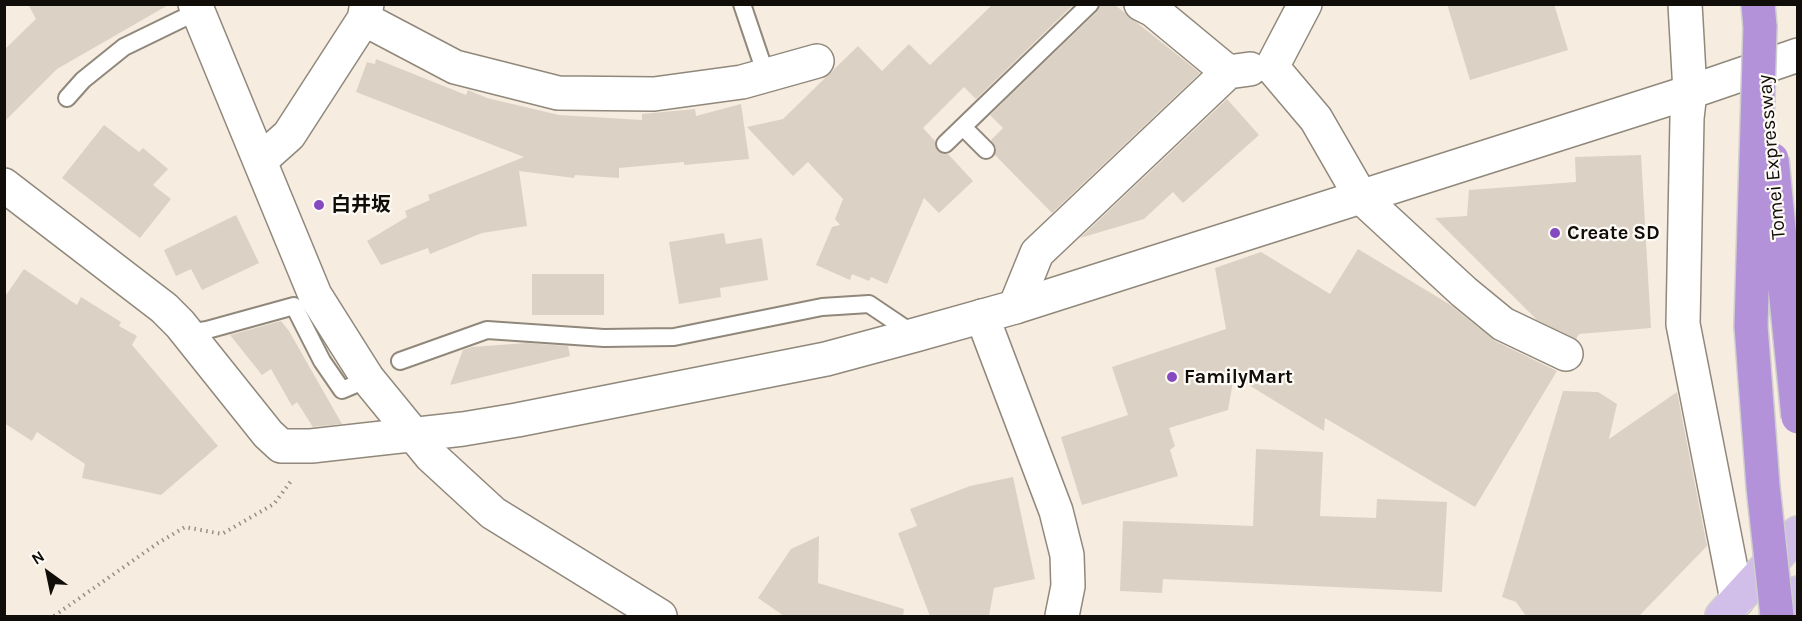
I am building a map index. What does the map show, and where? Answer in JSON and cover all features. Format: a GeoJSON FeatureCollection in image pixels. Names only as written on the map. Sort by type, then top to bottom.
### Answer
{"type":"FeatureCollection","features":[{"type":"Feature","properties":{"kind":"highway","name":"Tomei Expressway"},"geometry":{"type":"LineString","coordinates":[[1759,16],[1797,417]]}},
{"type":"Feature","properties":{"kind":"highway"},"geometry":{"type":"LineString","coordinates":[[1759,16],[1751,326],[1776,616]]}},
{"type":"Feature","properties":{"kind":"main road"},"geometry":{"type":"LineString","coordinates":[[1730,608],[1797,533]]}},
{"type":"Feature","properties":{"kind":"main road"},"geometry":{"type":"LineString","coordinates":[[1776,616],[1797,593]]}},
{"type":"Feature","properties":{"kind":"street"},"geometry":{"type":"LineString","coordinates":[[1141,4],[1153,10],[1228,72]]}},
{"type":"Feature","properties":{"kind":"street"},"geometry":{"type":"LineString","coordinates":[[1272,67],[1305,4]]}},
{"type":"Feature","properties":{"kind":"street"},"geometry":{"type":"LineString","coordinates":[[1685,4],[1690,92],[1687,118],[1683,324],[1730,608]]}},
{"type":"Feature","properties":{"kind":"street"},"geometry":{"type":"LineString","coordinates":[[197,8],[315,295],[368,379],[411,435],[493,513],[660,616]]}},
{"type":"Feature","properties":{"kind":"street"},"geometry":{"type":"LineString","coordinates":[[261,160],[289,135],[365,12],[455,67],[558,93],[654,94],[742,82],[817,61]]}},
{"type":"Feature","properties":{"kind":"street"},"geometry":{"type":"LineString","coordinates":[[4,185],[147,294],[187,333],[268,434],[281,446],[311,446],[463,429],[826,358],[915,335],[1015,307],[1690,92],[1797,55]]}},
{"type":"Feature","properties":{"kind":"street"},"geometry":{"type":"LineString","coordinates":[[1015,307],[1037,253],[1228,72],[1272,67]]}},
{"type":"Feature","properties":{"kind":"street"},"geometry":{"type":"LineString","coordinates":[[1272,67],[1316,118],[1361,197],[1464,292],[1503,324],[1566,354]]}},
{"type":"Feature","properties":{"kind":"street"},"geometry":{"type":"LineString","coordinates":[[982,316],[1056,511],[1067,555],[1068,586],[1062,616]]}},
{"type":"Feature","properties":{"kind":"lane"},"geometry":{"type":"LineString","coordinates":[[742,4],[766,75]]}},
{"type":"Feature","properties":{"kind":"lane"},"geometry":{"type":"LineString","coordinates":[[945,144],[1090,4]]}},
{"type":"Feature","properties":{"kind":"lane"},"geometry":{"type":"LineString","coordinates":[[67,98],[82,81],[124,47],[197,8]]}},
{"type":"Feature","properties":{"kind":"lane"},"geometry":{"type":"LineString","coordinates":[[963,127],[986,150]]}},
{"type":"Feature","properties":{"kind":"lane"},"geometry":{"type":"LineString","coordinates":[[400,361],[487,330],[604,338],[674,337],[822,307],[868,304],[915,335]]}},
{"type":"Feature","properties":{"kind":"lane"},"geometry":{"type":"LineString","coordinates":[[187,333],[207,330],[294,306],[322,361],[342,390],[368,379]]}},
{"type":"Feature","properties":{"kind":"path"},"geometry":{"type":"LineString","coordinates":[[54,616],[101,581],[185,527],[222,534],[266,509],[274,504],[295,476]]}},
{"type":"Feature","properties":{"kind":"building"},"geometry":{"type":"Polygon","coordinates":[[[28,4],[170,4],[57,69],[4,122],[4,50],[36,19],[28,4]]]}},
{"type":"Feature","properties":{"kind":"building"},"geometry":{"type":"Polygon","coordinates":[[[1074,4],[976,99],[964,87],[923,128],[935,141],[937,151],[948,154],[973,181],[939,213],[924,198],[887,284],[871,277],[869,281],[852,274],[850,280],[816,265],[832,227],[840,225],[835,219],[843,199],[808,162],[793,176],[747,127],[783,119],[858,46],[882,71],[909,44],[930,65],[992,5],[1074,4]]]}},
{"type":"Feature","properties":{"kind":"building"},"geometry":{"type":"Polygon","coordinates":[[[1100,4],[1115,5],[1200,73],[1052,213],[995,155],[996,148],[991,140],[1003,128],[990,115],[1097,12],[1100,4]]]}},
{"type":"Feature","properties":{"kind":"building"},"geometry":{"type":"Polygon","coordinates":[[[1447,4],[1554,4],[1568,50],[1470,80],[1447,4]]]}},
{"type":"Feature","properties":{"kind":"building"},"geometry":{"type":"Polygon","coordinates":[[[376,59],[466,95],[468,90],[487,98],[559,115],[642,120],[642,114],[695,109],[696,116],[741,104],[749,159],[619,168],[619,178],[575,175],[574,178],[519,171],[527,226],[482,233],[430,254],[428,248],[381,265],[367,241],[407,217],[405,211],[430,200],[428,195],[524,157],[356,92],[367,62],[375,64],[376,59]]]}},
{"type":"Feature","properties":{"kind":"building"},"geometry":{"type":"Polygon","coordinates":[[[1227,99],[1259,135],[1183,203],[1173,192],[1144,219],[1080,238],[1227,99]]]}},
{"type":"Feature","properties":{"kind":"building"},"geometry":{"type":"Polygon","coordinates":[[[104,125],[139,152],[143,148],[168,169],[153,185],[171,199],[140,238],[62,178],[104,125]]]}},
{"type":"Feature","properties":{"kind":"building"},"geometry":{"type":"Polygon","coordinates":[[[1641,155],[1651,328],[1579,334],[1576,339],[1537,320],[1435,218],[1467,216],[1469,190],[1576,182],[1575,157],[1641,155]]]}},
{"type":"Feature","properties":{"kind":"building"},"geometry":{"type":"Polygon","coordinates":[[[236,215],[259,263],[202,290],[191,269],[176,276],[164,250],[236,215]]]}},
{"type":"Feature","properties":{"kind":"building"},"geometry":{"type":"Polygon","coordinates":[[[724,233],[726,244],[762,238],[768,280],[720,288],[721,297],[679,304],[669,242],[724,233]]]}},
{"type":"Feature","properties":{"kind":"building"},"geometry":{"type":"Polygon","coordinates":[[[1358,249],[1449,304],[1495,341],[1557,371],[1475,507],[1325,418],[1324,431],[1234,376],[1228,410],[1169,428],[1175,446],[1170,450],[1178,476],[1082,505],[1061,437],[1128,415],[1112,367],[1226,329],[1215,268],[1261,252],[1330,294],[1358,249]]]}},
{"type":"Feature","properties":{"kind":"building"},"geometry":{"type":"Polygon","coordinates":[[[24,269],[77,305],[81,297],[121,322],[119,326],[137,336],[132,345],[218,446],[161,495],[82,478],[85,464],[37,432],[32,441],[4,423],[4,298],[24,269]]]}},
{"type":"Feature","properties":{"kind":"building"},"geometry":{"type":"Polygon","coordinates":[[[532,274],[604,274],[604,315],[532,315],[532,274]]]}},
{"type":"Feature","properties":{"kind":"building"},"geometry":{"type":"Polygon","coordinates":[[[281,321],[342,424],[313,427],[297,402],[292,406],[271,369],[262,375],[230,335],[281,321]]]}},
{"type":"Feature","properties":{"kind":"building"},"geometry":{"type":"Polygon","coordinates":[[[526,343],[568,346],[570,356],[450,385],[463,350],[472,347],[526,343]]]}},
{"type":"Feature","properties":{"kind":"building"},"geometry":{"type":"Polygon","coordinates":[[[1563,391],[1598,392],[1617,404],[1609,439],[1677,392],[1707,546],[1639,616],[1526,616],[1516,602],[1502,597],[1563,391]]]}},
{"type":"Feature","properties":{"kind":"building"},"geometry":{"type":"Polygon","coordinates":[[[1256,449],[1323,452],[1320,516],[1376,518],[1377,499],[1447,502],[1442,592],[1163,579],[1162,593],[1120,591],[1123,521],[1253,526],[1256,449]]]}},
{"type":"Feature","properties":{"kind":"building"},"geometry":{"type":"Polygon","coordinates":[[[1013,477],[1035,579],[994,588],[989,616],[930,616],[898,533],[917,526],[910,509],[970,486],[1013,477]]]}},
{"type":"Feature","properties":{"kind":"building"},"geometry":{"type":"Polygon","coordinates":[[[819,536],[818,583],[904,609],[903,616],[784,616],[758,598],[791,549],[819,536]]]}},
{"type":"Feature","properties":{"kind":"place","name":"白井坂"},"geometry":{"type":"Point","coordinates":[319,205]}},
{"type":"Feature","properties":{"kind":"place","name":"Create SD"},"geometry":{"type":"Point","coordinates":[1555,233]}},
{"type":"Feature","properties":{"kind":"place","name":"FamilyMart"},"geometry":{"type":"Point","coordinates":[1172,377]}}]}
